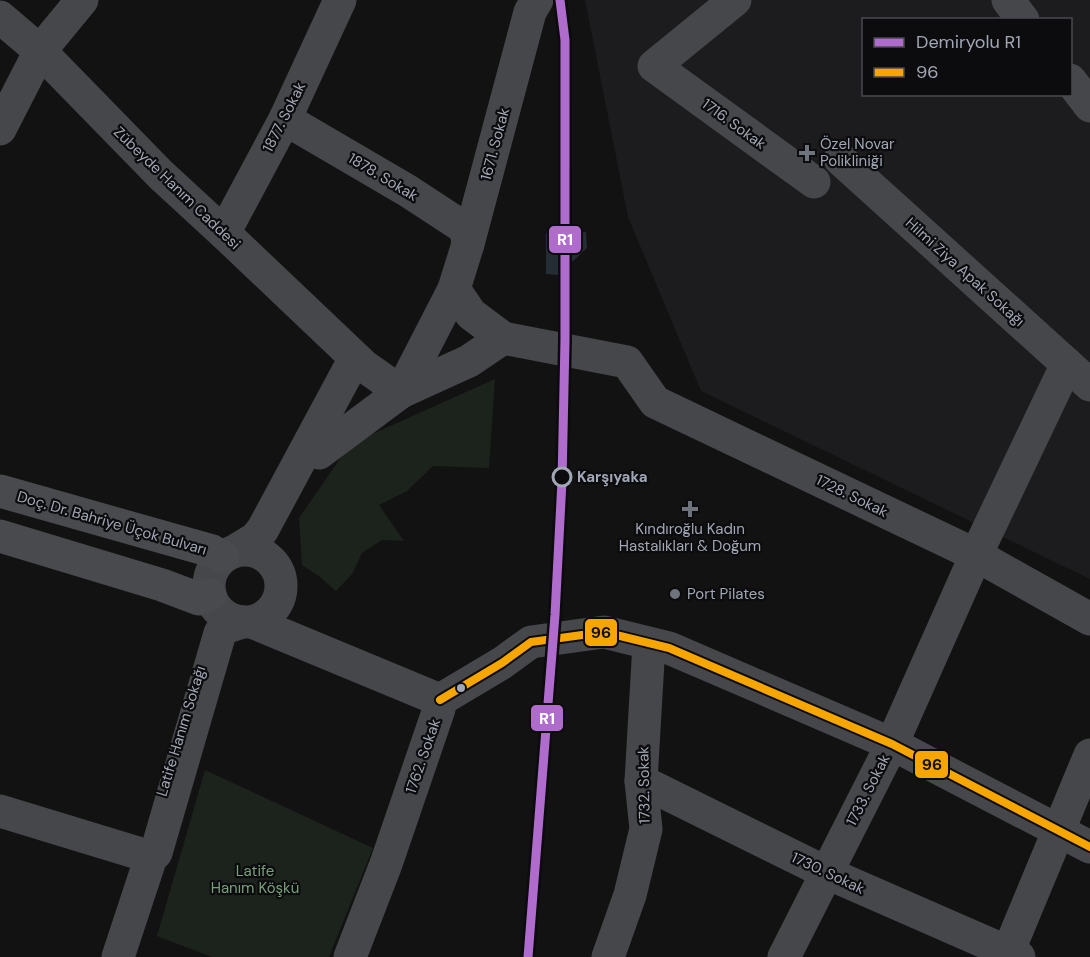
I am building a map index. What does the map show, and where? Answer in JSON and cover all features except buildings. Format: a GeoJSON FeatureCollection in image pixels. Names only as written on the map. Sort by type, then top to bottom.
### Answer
{"type":"FeatureCollection","features":[{"type":"Feature","properties":{"kind":"main road","name":"Doç. Dr. Bahriye Üçok Bulvarı"},"geometry":{"type":"LineString","coordinates":[[0,491],[228,554]]}},
{"type":"Feature","properties":{"kind":"main road"},"geometry":{"type":"LineString","coordinates":[[0,536],[199,598],[212,600]]}},
{"type":"Feature","properties":{"kind":"street"},"geometry":{"type":"LineString","coordinates":[[0,129],[40,51],[82,0]]}},
{"type":"Feature","properties":{"kind":"street","name":"1877. Sokak"},"geometry":{"type":"LineString","coordinates":[[224,233],[285,119],[340,0]]}},
{"type":"Feature","properties":{"kind":"street","name":"1716. Sokak"},"geometry":{"type":"LineString","coordinates":[[735,0],[654,66],[814,182]]}},
{"type":"Feature","properties":{"kind":"street"},"geometry":{"type":"LineString","coordinates":[[1008,0],[1022,18]]}},
{"type":"Feature","properties":{"kind":"street","name":"1671. Sokak"},"geometry":{"type":"LineString","coordinates":[[401,392],[454,289],[468,244],[527,4]]}},
{"type":"Feature","properties":{"kind":"street","name":"Zübeyde Hanım Caddesi"},"geometry":{"type":"LineString","coordinates":[[0,17],[40,51],[161,175],[360,362],[401,392]]}},
{"type":"Feature","properties":{"kind":"street"},"geometry":{"type":"LineString","coordinates":[[1072,81],[1090,106]]}},
{"type":"Feature","properties":{"kind":"street","name":"1878. Sokak"},"geometry":{"type":"LineString","coordinates":[[285,119],[408,191],[466,229],[468,244]]}},
{"type":"Feature","properties":{"kind":"street","name":"Hilmi Ziya Apak Sokağı"},"geometry":{"type":"LineString","coordinates":[[840,159],[1078,374]]}},
{"type":"Feature","properties":{"kind":"street"},"geometry":{"type":"LineString","coordinates":[[319,453],[401,392],[469,361],[503,338],[471,314],[454,289]]}},
{"type":"Feature","properties":{"kind":"street","name":"1728. Sokak"},"geometry":{"type":"LineString","coordinates":[[503,338],[627,362],[655,402],[976,555],[1090,619]]}},
{"type":"Feature","properties":{"kind":"street"},"geometry":{"type":"LineString","coordinates":[[276,568],[278,548],[286,519],[360,362]]}},
{"type":"Feature","properties":{"kind":"street"},"geometry":{"type":"LineString","coordinates":[[360,362],[256,538],[228,554],[211,573],[209,584],[212,600],[221,613],[231,620],[247,622],[440,700]]}},
{"type":"Feature","properties":{"kind":"street","name":"1733. Sokak"},"geometry":{"type":"LineString","coordinates":[[784,957],[892,744],[976,555],[1078,374]]}},
{"type":"Feature","properties":{"kind":"street"},"geometry":{"type":"LineString","coordinates":[[228,554],[245,550],[257,552],[276,568],[280,578],[281,589],[272,610],[264,617],[247,622]]}},
{"type":"Feature","properties":{"kind":"street","name":"Latife Hanım Sokağı"},"geometry":{"type":"LineString","coordinates":[[151,856],[147,846],[205,650],[212,600]]}},
{"type":"Feature","properties":{"kind":"street","name":"Latife Hanım Sokağı"},"geometry":{"type":"LineString","coordinates":[[118,957],[151,856],[156,852],[220,633],[224,628],[247,622]]}},
{"type":"Feature","properties":{"kind":"street","name":"1762. Sokak"},"geometry":{"type":"LineString","coordinates":[[350,957],[386,864],[439,709],[440,700],[502,663],[531,642],[604,632],[669,648],[892,744],[1090,847]]}},
{"type":"Feature","properties":{"kind":"street","name":"1732. Sokak"},"geometry":{"type":"LineString","coordinates":[[608,957],[630,895],[646,829],[641,781],[649,644]]}},
{"type":"Feature","properties":{"kind":"street"},"geometry":{"type":"LineString","coordinates":[[1011,955],[1058,831],[1090,755]]}},
{"type":"Feature","properties":{"kind":"street","name":"1730. Sokak"},"geometry":{"type":"LineString","coordinates":[[641,781],[827,873],[1011,955]]}},
{"type":"Feature","properties":{"kind":"street"},"geometry":{"type":"LineString","coordinates":[[0,811],[151,856]]}},
{"type":"Feature","properties":{"kind":"shaded area"},"geometry":{"type":"Polygon","coordinates":[[[585,0],[1090,0],[1090,579],[701,391],[628,217],[585,0]]]}},
{"type":"Feature","properties":{"kind":"shaded area"},"geometry":{"type":"Polygon","coordinates":[[[586,232],[587,248],[558,275],[546,274],[546,233],[586,232]]]}},
{"type":"Feature","properties":{"kind":"green space"},"geometry":{"type":"Polygon","coordinates":[[[495,379],[489,468],[433,466],[407,491],[379,505],[404,541],[382,540],[362,553],[352,574],[336,591],[302,565],[299,518],[344,453],[370,435],[495,379]]]}},
{"type":"Feature","properties":{"kind":"green space","name":"Latife Hanım Köşkü"},"geometry":{"type":"Polygon","coordinates":[[[205,770],[373,848],[329,957],[212,957],[157,936],[205,770]]]}},
{"type":"Feature","properties":{"kind":"rail line","name":"R1"},"geometry":{"type":"LineString","coordinates":[[528,957],[555,615],[562,481],[565,340],[565,40],[560,0]]}},
{"type":"Feature","properties":{"kind":"transit line","name":"96"},"geometry":{"type":"LineString","coordinates":[[440,700],[502,663],[531,642],[604,632],[669,648],[892,744],[1090,847]]}},
{"type":"Feature","properties":{"kind":"place","name":"Özel Novar Polikliniği"},"geometry":{"type":"Point","coordinates":[807,153]}},
{"type":"Feature","properties":{"kind":"place","name":"Karşıyaka"},"geometry":{"type":"Point","coordinates":[562,477]}},
{"type":"Feature","properties":{"kind":"place","name":"Kındıroğlu Kadın Hastalıkları & Doğum"},"geometry":{"type":"Point","coordinates":[690,509]}},
{"type":"Feature","properties":{"kind":"place","name":"Port Pilates"},"geometry":{"type":"Point","coordinates":[675,594]}}]}
